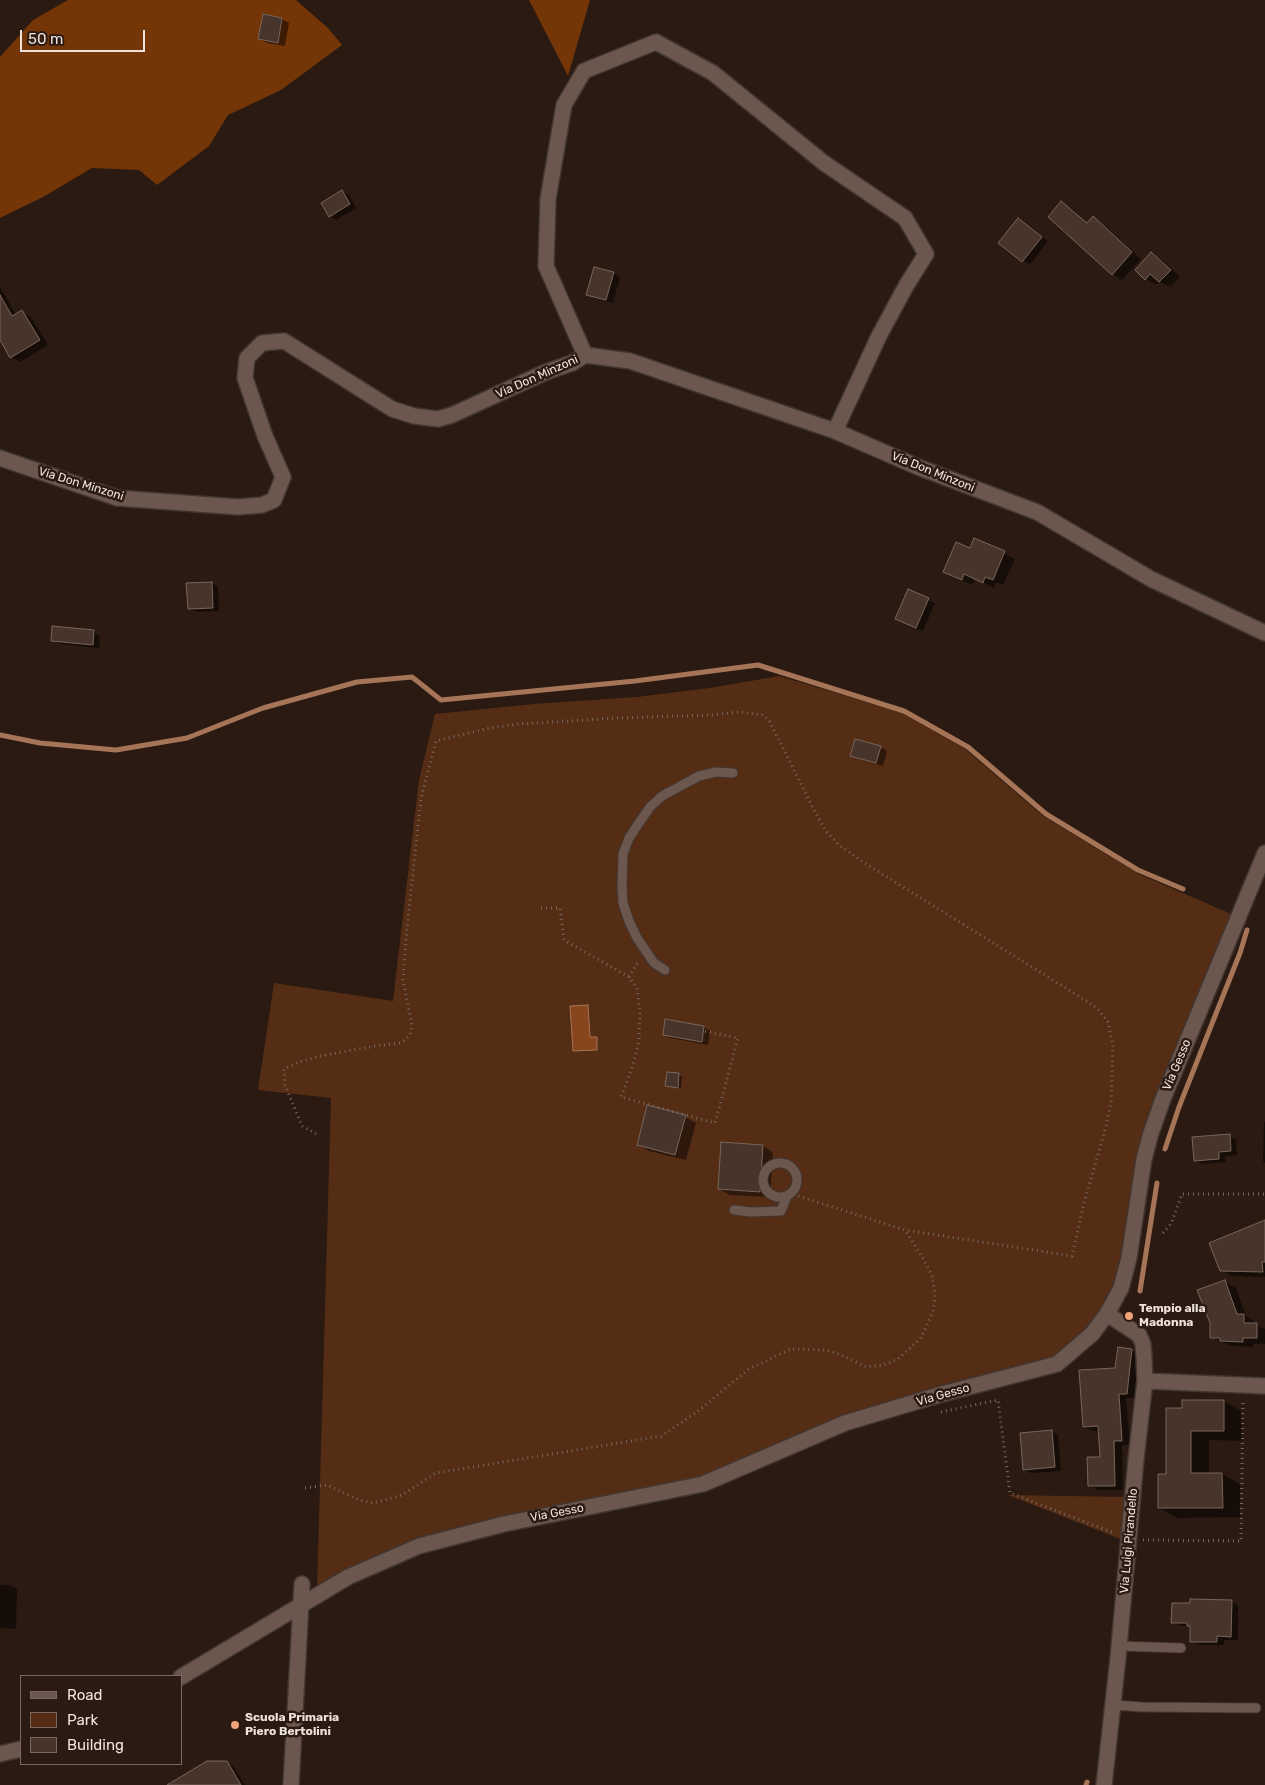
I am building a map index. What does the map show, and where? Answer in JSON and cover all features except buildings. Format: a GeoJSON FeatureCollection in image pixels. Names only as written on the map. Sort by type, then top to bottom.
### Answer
{"type":"FeatureCollection","features":[{"type":"Feature","properties":{"kind":"street"},"geometry":{"type":"LineString","coordinates":[[585,356],[546,266],[548,199],[564,105],[584,72],[656,42],[713,73],[824,163],[905,218],[926,254],[879,336],[835,432]]}},
{"type":"Feature","properties":{"kind":"street","name":"Via Don Minzoni"},"geometry":{"type":"LineString","coordinates":[[0,458],[116,498],[238,507],[262,505],[274,500],[283,477],[265,436],[245,378],[247,358],[262,343],[284,341],[392,409],[414,416],[438,419],[452,415],[585,356],[630,361],[835,432],[918,467],[1038,512],[1151,578],[1265,633]]}},
{"type":"Feature","properties":{"kind":"street","name":"Via Gesso"},"geometry":{"type":"LineString","coordinates":[[182,1676],[348,1576],[419,1546],[504,1524],[703,1484],[845,1423],[942,1394],[1057,1364],[1092,1334],[1107,1314],[1121,1288],[1129,1258],[1144,1159],[1163,1099],[1265,853]]}},
{"type":"Feature","properties":{"kind":"street","name":"Via Luigi Pirandello"},"geometry":{"type":"LineString","coordinates":[[1104,1785],[1145,1381],[1143,1344],[1139,1335],[1107,1314]]}},
{"type":"Feature","properties":{"kind":"street"},"geometry":{"type":"LineString","coordinates":[[1145,1381],[1265,1386]]}},
{"type":"Feature","properties":{"kind":"street"},"geometry":{"type":"LineString","coordinates":[[291,1785],[302,1584]]}},
{"type":"Feature","properties":{"kind":"street"},"geometry":{"type":"LineString","coordinates":[[0,1754],[20,1750]]}},
{"type":"Feature","properties":{"kind":"lane"},"geometry":{"type":"LineString","coordinates":[[665,970],[654,963],[629,920],[624,903],[621,870],[623,854],[630,838],[650,807],[673,789],[699,776],[716,772],[733,773]]}},
{"type":"Feature","properties":{"kind":"lane"},"geometry":{"type":"LineString","coordinates":[[734,1210],[751,1212],[780,1211],[789,1195]]}},
{"type":"Feature","properties":{"kind":"lane"},"geometry":{"type":"LineString","coordinates":[[1119,1646],[1181,1648]]}},
{"type":"Feature","properties":{"kind":"lane"},"geometry":{"type":"LineString","coordinates":[[1113,1705],[1256,1708]]}},
{"type":"Feature","properties":{"kind":"path"},"geometry":{"type":"LineString","coordinates":[[316,1134],[302,1126],[285,1085],[284,1069],[320,1056],[376,1046],[401,1044],[410,1036],[412,1025],[403,980],[407,928],[420,798],[436,741],[490,728],[536,723],[711,715],[738,712],[762,715],[769,720],[815,812],[826,830],[839,845],[863,862],[1098,1009],[1108,1022],[1113,1046],[1111,1102],[1072,1256],[905,1230],[789,1195]]}},
{"type":"Feature","properties":{"kind":"path"},"geometry":{"type":"LineString","coordinates":[[541,908],[560,908],[564,940],[629,977],[637,988],[640,1011],[639,1040],[633,1065],[621,1097],[715,1123],[738,1038],[703,1031]]}},
{"type":"Feature","properties":{"kind":"path"},"geometry":{"type":"LineString","coordinates":[[629,977],[645,950]]}},
{"type":"Feature","properties":{"kind":"path"},"geometry":{"type":"LineString","coordinates":[[1163,1233],[1172,1224],[1182,1194],[1265,1194]]}},
{"type":"Feature","properties":{"kind":"path"},"geometry":{"type":"LineString","coordinates":[[305,1488],[327,1485],[359,1500],[374,1503],[402,1495],[436,1473],[661,1436],[697,1412],[750,1370],[792,1349],[827,1350],[867,1367],[883,1365],[898,1359],[920,1338],[933,1312],[936,1296],[932,1276],[905,1230]]}},
{"type":"Feature","properties":{"kind":"path"},"geometry":{"type":"LineString","coordinates":[[1140,1540],[1241,1541],[1242,1399],[1250,1399]]}},
{"type":"Feature","properties":{"kind":"path"},"geometry":{"type":"LineString","coordinates":[[995,1400],[998,1400],[1010,1493],[1115,1534]]}},
{"type":"Feature","properties":{"kind":"green space"},"geometry":{"type":"Polygon","coordinates":[[[779,676],[903,713],[965,749],[1043,816],[1139,874],[1238,917],[1142,1170],[1133,1276],[1098,1328],[1043,1364],[881,1414],[673,1495],[467,1533],[367,1560],[317,1589],[331,1098],[258,1090],[274,983],[393,1001],[419,780],[435,714],[534,704],[637,697],[710,688],[779,676]]]}},
{"type":"Feature","properties":{"kind":"green space"},"geometry":{"type":"Polygon","coordinates":[[[1008,1495],[1126,1497],[1123,1540],[1008,1495]]]}},
{"type":"Feature","properties":{"kind":"shaded area"},"geometry":{"type":"Polygon","coordinates":[[[68,0],[296,0],[328,28],[342,45],[281,90],[228,115],[209,146],[157,185],[139,170],[92,168],[43,197],[0,218],[0,57],[33,20],[68,0]]]}},
{"type":"Feature","properties":{"kind":"shaded area"},"geometry":{"type":"Polygon","coordinates":[[[529,0],[590,0],[568,76],[529,0]]]}},
{"type":"Feature","properties":{"kind":"shaded area"},"geometry":{"type":"Polygon","coordinates":[[[588,1005],[590,1037],[597,1037],[597,1050],[573,1051],[570,1006],[588,1005]]]}},
{"type":"Feature","properties":{"kind":"waterway"},"geometry":{"type":"LineString","coordinates":[[0,735],[40,743],[116,750],[187,738],[263,708],[357,682],[412,677],[441,700],[635,681],[758,665],[904,711],[968,747],[1046,814],[1138,870],[1183,889]]}},
{"type":"Feature","properties":{"kind":"waterway"},"geometry":{"type":"LineString","coordinates":[[1165,1149],[1179,1107],[1240,953],[1247,930]]}},
{"type":"Feature","properties":{"kind":"waterway"},"geometry":{"type":"LineString","coordinates":[[1140,1291],[1157,1183]]}},
{"type":"Feature","properties":{"kind":"place","name":"Tempio alla Madonna"},"geometry":{"type":"Point","coordinates":[1129,1316]}},
{"type":"Feature","properties":{"kind":"place","name":"Scuola Primaria Piero Bertolini"},"geometry":{"type":"Point","coordinates":[235,1725]}}]}
